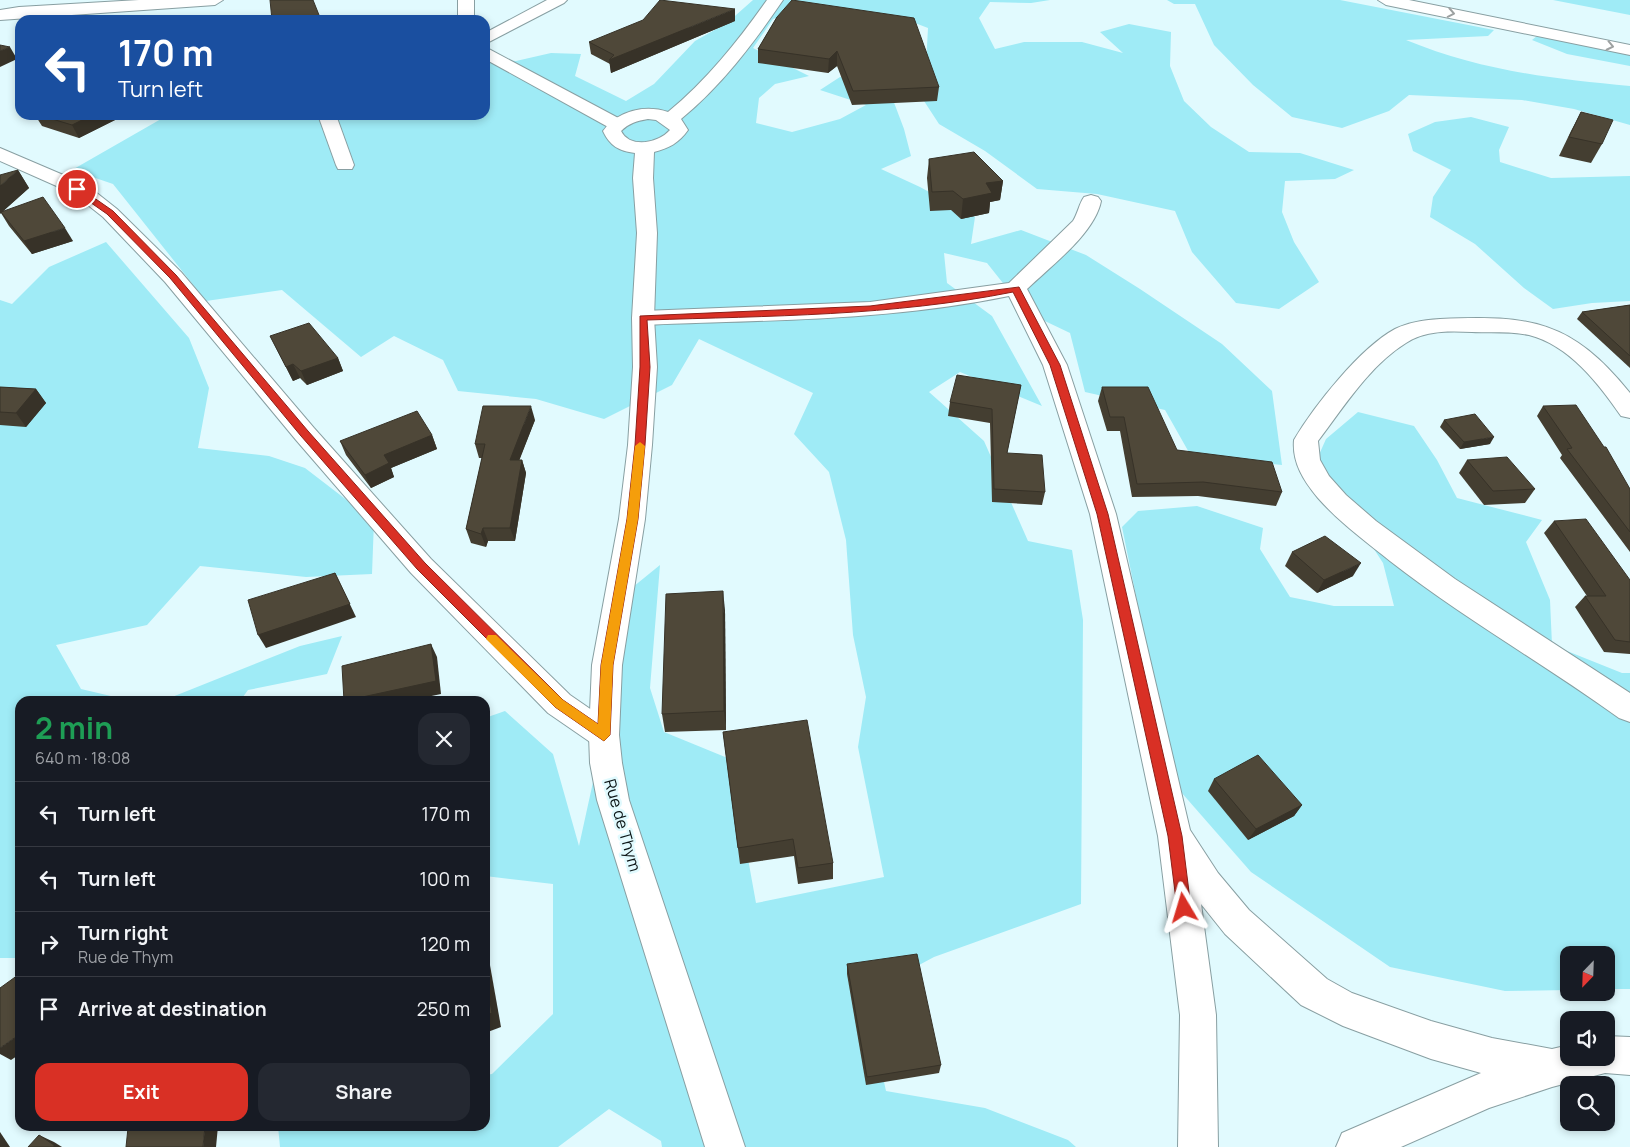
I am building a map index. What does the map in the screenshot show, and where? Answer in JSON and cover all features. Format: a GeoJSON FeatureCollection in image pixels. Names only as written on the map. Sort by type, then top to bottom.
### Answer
{"type":"FeatureCollection","features":[{"type":"Feature","properties":{"kind":"street"},"geometry":{"type":"LineString","coordinates":[[19,12],[33,0]]}},
{"type":"Feature","properties":{"kind":"street"},"geometry":{"type":"LineString","coordinates":[[0,15],[19,12],[214,0]]}},
{"type":"Feature","properties":{"kind":"street"},"geometry":{"type":"LineString","coordinates":[[466,0],[466,15]]}},
{"type":"Feature","properties":{"kind":"street"},"geometry":{"type":"LineString","coordinates":[[490,36],[559,0]]}},
{"type":"Feature","properties":{"kind":"street"},"geometry":{"type":"LineString","coordinates":[[670,119],[696,98],[739,51],[775,0]]}},
{"type":"Feature","properties":{"kind":"street"},"geometry":{"type":"LineString","coordinates":[[1386,0],[1630,50]]}},
{"type":"Feature","properties":{"kind":"street"},"geometry":{"type":"LineString","coordinates":[[490,55],[616,124]]}},
{"type":"Feature","properties":{"kind":"street"},"geometry":{"type":"LineString","coordinates":[[636,115],[660,115],[670,119],[677,124],[679,130],[676,136],[657,146],[645,148],[620,143],[614,137],[612,131],[616,124],[636,115]]}},
{"type":"Feature","properties":{"kind":"street"},"geometry":{"type":"LineString","coordinates":[[329,120],[345,165]]}},
{"type":"Feature","properties":{"kind":"street","name":"Rue de Thym"},"geometry":{"type":"LineString","coordinates":[[645,148],[643,178],[647,233],[643,318],[645,367],[640,445],[632,519],[607,665],[604,735],[606,763],[613,800],[725,1147]]}},
{"type":"Feature","properties":{"kind":"street"},"geometry":{"type":"LineString","coordinates":[[0,154],[68,184],[86,194],[110,212],[173,277],[305,434],[421,566],[559,704],[604,735]]}},
{"type":"Feature","properties":{"kind":"street"},"geometry":{"type":"LineString","coordinates":[[643,318],[870,309],[972,297],[1016,288],[1081,224],[1089,212],[1091,201]]}},
{"type":"Feature","properties":{"kind":"street"},"geometry":{"type":"LineString","coordinates":[[1016,288],[1055,365],[1103,514],[1175,836],[1198,1015],[1198,1147]]}},
{"type":"Feature","properties":{"kind":"street"},"geometry":{"type":"LineString","coordinates":[[1630,410],[1581,355],[1555,337],[1539,330],[1515,327],[1430,326],[1403,334],[1379,353],[1348,385],[1306,440],[1305,453],[1312,470],[1325,489],[1356,520],[1421,572],[1630,709]]}},
{"type":"Feature","properties":{"kind":"street"},"geometry":{"type":"LineString","coordinates":[[1175,836],[1206,884],[1237,922],[1314,992],[1343,1008],[1431,1040],[1492,1057],[1552,1068]]}},
{"type":"Feature","properties":{"kind":"street"},"geometry":{"type":"LineString","coordinates":[[1615,1055],[1630,1056]]}},
{"type":"Feature","properties":{"kind":"street"},"geometry":{"type":"LineString","coordinates":[[1356,1147],[1485,1090],[1561,1066]]}},
{"type":"Feature","properties":{"kind":"shaded area"},"geometry":{"type":"Polygon","coordinates":[[[753,0],[1050,0],[1031,3],[990,2],[979,18],[995,49],[1024,42],[1082,42],[1123,53],[1100,32],[1129,24],[1171,32],[1170,66],[1184,101],[1211,127],[1249,152],[1300,153],[1354,170],[1335,179],[1285,181],[1282,212],[1294,242],[1319,282],[1279,309],[1236,303],[1192,252],[1175,211],[1097,194],[1037,189],[985,151],[939,124],[924,101],[928,28],[902,18],[808,6],[773,19],[753,48],[809,76],[775,84],[759,98],[756,123],[792,132],[840,119],[866,105],[820,90],[840,77],[887,84],[904,129],[911,156],[881,169],[920,187],[975,217],[971,244],[1021,230],[1086,255],[1222,344],[1272,391],[1282,465],[1191,456],[1165,410],[1085,392],[1070,333],[1026,312],[987,263],[944,253],[947,283],[992,316],[1042,406],[960,372],[929,392],[984,441],[1028,541],[1072,550],[1083,620],[1081,904],[934,957],[865,994],[886,1091],[985,1108],[1068,1140],[1076,1147],[662,1147],[661,1141],[609,1109],[558,1147],[280,1147],[278,1131],[490,1131],[490,1074],[553,1014],[553,884],[490,877],[490,716],[505,711],[553,754],[579,846],[611,700],[628,591],[660,565],[650,688],[664,732],[730,759],[756,903],[884,877],[858,747],[866,697],[853,635],[846,540],[829,472],[794,434],[813,393],[699,339],[672,385],[604,419],[536,399],[458,391],[443,360],[394,336],[361,357],[282,290],[206,301],[113,184],[72,170],[159,120],[490,120],[490,58],[516,61],[551,53],[581,54],[575,76],[626,101],[654,84],[695,41],[727,23],[753,0]]]}},
{"type":"Feature","properties":{"kind":"shaded area"},"geometry":{"type":"Polygon","coordinates":[[[1167,0],[1340,0],[1494,30],[1488,36],[1406,40],[1461,59],[1516,72],[1630,86],[1630,125],[1574,109],[1522,100],[1409,95],[1389,111],[1342,128],[1292,117],[1253,85],[1214,45],[1195,4],[1174,4],[1167,0]]]}},
{"type":"Feature","properties":{"kind":"shaded area"},"geometry":{"type":"Polygon","coordinates":[[[1553,0],[1630,0],[1630,15],[1553,0]]]}},
{"type":"Feature","properties":{"kind":"shaded area"},"geometry":{"type":"Polygon","coordinates":[[[1537,36],[1630,55],[1630,66],[1567,54],[1532,40],[1537,36]]]}},
{"type":"Feature","properties":{"kind":"shaded area"},"geometry":{"type":"Polygon","coordinates":[[[1471,117],[1509,127],[1499,150],[1500,162],[1551,178],[1630,176],[1630,301],[1592,303],[1553,309],[1524,288],[1475,244],[1430,217],[1433,197],[1451,170],[1413,151],[1408,134],[1435,122],[1471,117]]]}},
{"type":"Feature","properties":{"kind":"shaded area"},"geometry":{"type":"Polygon","coordinates":[[[106,242],[189,338],[209,388],[198,448],[269,456],[305,468],[374,521],[372,574],[306,577],[200,566],[147,625],[56,645],[81,689],[111,696],[15,696],[15,958],[0,958],[0,300],[12,304],[49,267],[106,242]]]}},
{"type":"Feature","properties":{"kind":"shaded area"},"geometry":{"type":"Polygon","coordinates":[[[1358,412],[1414,426],[1437,460],[1457,498],[1542,520],[1526,542],[1550,600],[1552,645],[1622,673],[1630,673],[1630,989],[1615,989],[1615,946],[1560,946],[1560,990],[1505,991],[1390,967],[1251,872],[1181,792],[1154,685],[1122,527],[1138,511],[1197,506],[1263,528],[1260,549],[1290,597],[1334,606],[1394,606],[1383,563],[1355,520],[1314,466],[1326,439],[1358,412]]]}},
{"type":"Feature","properties":{"kind":"shaded area"},"geometry":{"type":"Polygon","coordinates":[[[342,636],[327,674],[248,690],[244,696],[175,696],[300,646],[342,636]]]}},
{"type":"Feature","properties":{"kind":"building"},"geometry":{"type":"Polygon","coordinates":[[[270,0],[313,0],[319,15],[272,15],[270,0]]]}},
{"type":"Feature","properties":{"kind":"building"},"geometry":{"type":"Polygon","coordinates":[[[660,0],[735,9],[609,60],[614,55],[589,42],[643,20],[660,0]]]}},
{"type":"Feature","properties":{"kind":"building"},"geometry":{"type":"Polygon","coordinates":[[[792,0],[914,18],[939,87],[853,91],[837,51],[829,59],[758,49],[777,17],[792,0]]]}},
{"type":"Feature","properties":{"kind":"building"},"geometry":{"type":"Polygon","coordinates":[[[0,45],[10,47],[0,51],[0,45]]]}},
{"type":"Feature","properties":{"kind":"building"},"geometry":{"type":"Polygon","coordinates":[[[1581,112],[1613,120],[1602,144],[1569,137],[1581,112]]]}},
{"type":"Feature","properties":{"kind":"building"},"geometry":{"type":"Polygon","coordinates":[[[56,120],[82,120],[72,125],[56,120]]]}},
{"type":"Feature","properties":{"kind":"building"},"geometry":{"type":"Polygon","coordinates":[[[974,152],[1003,181],[986,183],[992,193],[963,199],[953,191],[932,192],[929,159],[974,152]]]}},
{"type":"Feature","properties":{"kind":"building"},"geometry":{"type":"Polygon","coordinates":[[[18,170],[0,186],[0,175],[18,170]]]}},
{"type":"Feature","properties":{"kind":"building"},"geometry":{"type":"Polygon","coordinates":[[[43,197],[65,228],[24,241],[1,212],[43,197]]]}},
{"type":"Feature","properties":{"kind":"building"},"geometry":{"type":"Polygon","coordinates":[[[1630,305],[1630,356],[1582,312],[1630,305]]]}},
{"type":"Feature","properties":{"kind":"building"},"geometry":{"type":"Polygon","coordinates":[[[309,323],[338,358],[301,371],[293,364],[286,367],[270,336],[309,323]]]}},
{"type":"Feature","properties":{"kind":"building"},"geometry":{"type":"Polygon","coordinates":[[[957,375],[1021,385],[1007,453],[1042,455],[1045,492],[994,489],[992,409],[950,402],[957,375]]]}},
{"type":"Feature","properties":{"kind":"building"},"geometry":{"type":"Polygon","coordinates":[[[0,387],[36,389],[16,413],[0,412],[0,387]]]}},
{"type":"Feature","properties":{"kind":"building"},"geometry":{"type":"Polygon","coordinates":[[[1102,387],[1148,387],[1177,450],[1272,462],[1282,492],[1203,482],[1137,484],[1124,417],[1110,417],[1102,387]]]}},
{"type":"Feature","properties":{"kind":"building"},"geometry":{"type":"Polygon","coordinates":[[[1576,405],[1604,447],[1606,447],[1630,489],[1630,532],[1567,449],[1572,448],[1543,406],[1576,405]]]}},
{"type":"Feature","properties":{"kind":"building"},"geometry":{"type":"Polygon","coordinates":[[[483,406],[531,406],[510,460],[522,460],[510,528],[483,528],[481,534],[466,529],[485,444],[475,444],[483,406]]]}},
{"type":"Feature","properties":{"kind":"building"},"geometry":{"type":"Polygon","coordinates":[[[417,411],[432,435],[384,455],[389,463],[365,475],[340,441],[417,411]]]}},
{"type":"Feature","properties":{"kind":"building"},"geometry":{"type":"Polygon","coordinates":[[[1475,414],[1494,437],[1464,442],[1444,420],[1475,414]]]}},
{"type":"Feature","properties":{"kind":"building"},"geometry":{"type":"Polygon","coordinates":[[[1507,457],[1535,489],[1493,491],[1467,460],[1507,457]]]}},
{"type":"Feature","properties":{"kind":"building"},"geometry":{"type":"Polygon","coordinates":[[[1586,519],[1630,580],[1630,642],[1615,640],[1585,596],[1606,596],[1554,521],[1586,519]]]}},
{"type":"Feature","properties":{"kind":"building"},"geometry":{"type":"Polygon","coordinates":[[[1325,536],[1361,563],[1324,580],[1292,552],[1325,536]]]}},
{"type":"Feature","properties":{"kind":"building"},"geometry":{"type":"Polygon","coordinates":[[[335,573],[350,604],[258,635],[248,600],[335,573]]]}},
{"type":"Feature","properties":{"kind":"building"},"geometry":{"type":"Polygon","coordinates":[[[723,591],[724,711],[662,714],[666,594],[723,591]]]}},
{"type":"Feature","properties":{"kind":"building"},"geometry":{"type":"Polygon","coordinates":[[[431,644],[436,681],[367,696],[344,696],[342,666],[431,644]]]}},
{"type":"Feature","properties":{"kind":"building"},"geometry":{"type":"Polygon","coordinates":[[[807,720],[833,863],[798,868],[793,839],[738,848],[723,732],[807,720]]]}},
{"type":"Feature","properties":{"kind":"building"},"geometry":{"type":"Polygon","coordinates":[[[1258,755],[1302,805],[1256,829],[1214,779],[1258,755]]]}},
{"type":"Feature","properties":{"kind":"building"},"geometry":{"type":"Polygon","coordinates":[[[917,954],[941,1065],[867,1077],[847,964],[917,954]]]}},
{"type":"Feature","properties":{"kind":"building"},"geometry":{"type":"Polygon","coordinates":[[[15,977],[15,1038],[0,1048],[0,988],[15,977]]]}},
{"type":"Feature","properties":{"kind":"building"},"geometry":{"type":"Polygon","coordinates":[[[128,1131],[205,1131],[203,1147],[126,1147],[128,1131]]]}},
{"type":"Feature","properties":{"kind":"building"},"geometry":{"type":"Polygon","coordinates":[[[39,1135],[54,1145],[54,1147],[28,1147],[39,1135]]]}},
{"type":"Feature","properties":{"kind":"slow traffic"},"geometry":{"type":"LineString","coordinates":[[492,639],[559,704],[604,735],[607,665],[632,519],[640,446]]}},
{"type":"Feature","properties":{"kind":"route"},"geometry":{"type":"LineString","coordinates":[[77,189],[110,212],[173,277],[305,434],[421,566],[559,704],[604,735],[607,665],[632,519],[640,445],[645,367],[643,318],[870,309],[982,295],[1016,288],[1055,365],[1103,514],[1175,836],[1184,908]]}}]}
